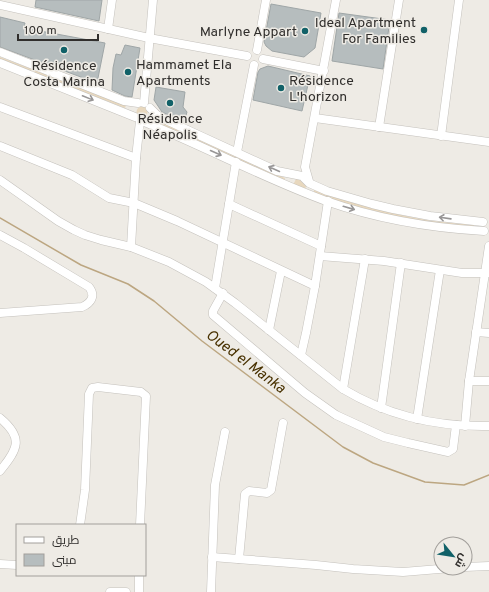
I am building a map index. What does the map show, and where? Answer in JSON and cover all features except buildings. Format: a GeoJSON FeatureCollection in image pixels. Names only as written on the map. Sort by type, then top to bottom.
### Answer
{"type":"FeatureCollection","features":[{"type":"Feature","properties":{"kind":"street"},"geometry":{"type":"LineString","coordinates":[[108,29],[112,0]]}},
{"type":"Feature","properties":{"kind":"street"},"geometry":{"type":"LineString","coordinates":[[139,120],[148,118],[150,115],[144,105],[153,0]]}},
{"type":"Feature","properties":{"kind":"street"},"geometry":{"type":"LineString","coordinates":[[257,50],[266,0]]}},
{"type":"Feature","properties":{"kind":"street"},"geometry":{"type":"LineString","coordinates":[[309,194],[309,183],[306,167],[336,0]]}},
{"type":"Feature","properties":{"kind":"street"},"geometry":{"type":"LineString","coordinates":[[379,127],[399,0]]}},
{"type":"Feature","properties":{"kind":"street"},"geometry":{"type":"LineString","coordinates":[[441,136],[460,0]]}},
{"type":"Feature","properties":{"kind":"street"},"geometry":{"type":"LineString","coordinates":[[0,4],[149,38],[247,56]]}},
{"type":"Feature","properties":{"kind":"street"},"geometry":{"type":"LineString","coordinates":[[247,56],[251,51],[257,50],[262,54],[263,59]]}},
{"type":"Feature","properties":{"kind":"street"},"geometry":{"type":"LineString","coordinates":[[0,52],[128,103],[144,105],[168,121],[277,171],[302,176],[309,183],[327,191],[379,206],[430,216],[486,220],[483,225],[487,233]]}},
{"type":"Feature","properties":{"kind":"street"},"geometry":{"type":"LineString","coordinates":[[247,56],[249,62],[254,65],[259,64],[263,59]]}},
{"type":"Feature","properties":{"kind":"street"},"geometry":{"type":"LineString","coordinates":[[263,59],[324,71]]}},
{"type":"Feature","properties":{"kind":"street"},"geometry":{"type":"LineString","coordinates":[[0,63],[139,120],[288,186],[328,201],[376,216],[487,233]]}},
{"type":"Feature","properties":{"kind":"street"},"geometry":{"type":"LineString","coordinates":[[237,152],[254,65]]}},
{"type":"Feature","properties":{"kind":"street"},"geometry":{"type":"LineString","coordinates":[[131,247],[139,120],[133,111],[136,105],[144,105]]}},
{"type":"Feature","properties":{"kind":"street"},"geometry":{"type":"LineString","coordinates":[[0,108],[136,158]]}},
{"type":"Feature","properties":{"kind":"street"},"geometry":{"type":"LineString","coordinates":[[314,118],[489,142]]}},
{"type":"Feature","properties":{"kind":"street"},"geometry":{"type":"LineString","coordinates":[[0,146],[72,175],[109,198],[134,204],[177,221],[315,286]]}},
{"type":"Feature","properties":{"kind":"street"},"geometry":{"type":"LineString","coordinates":[[215,288],[236,162]]}},
{"type":"Feature","properties":{"kind":"street"},"geometry":{"type":"LineString","coordinates":[[288,186],[296,175],[306,167]]}},
{"type":"Feature","properties":{"kind":"street"},"geometry":{"type":"LineString","coordinates":[[0,180],[58,221],[74,230],[101,240],[131,247],[169,262],[194,275],[223,293],[343,389],[354,396],[381,408],[417,419],[465,426],[489,426]]}},
{"type":"Feature","properties":{"kind":"street"},"geometry":{"type":"LineString","coordinates":[[301,355],[315,286],[328,201]]}},
{"type":"Feature","properties":{"kind":"street"},"geometry":{"type":"LineString","coordinates":[[229,204],[321,246]]}},
{"type":"Feature","properties":{"kind":"street"},"geometry":{"type":"LineString","coordinates":[[0,236],[24,248],[89,287],[93,296],[88,304],[82,308],[0,313]]}},
{"type":"Feature","properties":{"kind":"street"},"geometry":{"type":"LineString","coordinates":[[465,426],[469,381],[476,332],[487,274],[489,246]]}},
{"type":"Feature","properties":{"kind":"street"},"geometry":{"type":"LineString","coordinates":[[320,256],[365,259],[401,263],[440,270],[487,274]]}},
{"type":"Feature","properties":{"kind":"street"},"geometry":{"type":"LineString","coordinates":[[343,389],[365,259]]}},
{"type":"Feature","properties":{"kind":"street"},"geometry":{"type":"LineString","coordinates":[[381,408],[401,263]]}},
{"type":"Feature","properties":{"kind":"street"},"geometry":{"type":"LineString","coordinates":[[417,419],[440,270]]}},
{"type":"Feature","properties":{"kind":"street"},"geometry":{"type":"LineString","coordinates":[[269,330],[281,271]]}},
{"type":"Feature","properties":{"kind":"street"},"geometry":{"type":"LineString","coordinates":[[223,293],[213,311],[214,317],[304,393],[336,414],[384,437],[448,452],[453,449],[456,425]]}},
{"type":"Feature","properties":{"kind":"street"},"geometry":{"type":"LineString","coordinates":[[476,332],[489,332]]}},
{"type":"Feature","properties":{"kind":"street"},"geometry":{"type":"LineString","coordinates":[[469,381],[489,381]]}},
{"type":"Feature","properties":{"kind":"street"},"geometry":{"type":"LineString","coordinates":[[80,524],[86,477],[89,394],[92,388],[98,387],[141,392],[146,396],[140,524]]}},
{"type":"Feature","properties":{"kind":"street"},"geometry":{"type":"LineString","coordinates":[[0,418],[13,430],[16,442],[16,448],[0,471]]}},
{"type":"Feature","properties":{"kind":"street"},"geometry":{"type":"LineString","coordinates":[[239,559],[245,494],[249,491],[268,493],[271,490],[283,423]]}},
{"type":"Feature","properties":{"kind":"street"},"geometry":{"type":"LineString","coordinates":[[211,592],[215,485],[225,432]]}},
{"type":"Feature","properties":{"kind":"street"},"geometry":{"type":"LineString","coordinates":[[212,557],[353,569],[418,572],[433,570]]}},
{"type":"Feature","properties":{"kind":"street"},"geometry":{"type":"LineString","coordinates":[[0,564],[16,565]]}},
{"type":"Feature","properties":{"kind":"street"},"geometry":{"type":"LineString","coordinates":[[473,567],[489,566]]}},
{"type":"Feature","properties":{"kind":"street"},"geometry":{"type":"LineString","coordinates":[[139,576],[139,592]]}},
{"type":"Feature","properties":{"kind":"street"},"geometry":{"type":"LineString","coordinates":[[110,592],[126,592]]}},
{"type":"Feature","properties":{"kind":"shaded area"},"geometry":{"type":"Polygon","coordinates":[[[0,57],[126,105],[125,108],[0,60],[0,57]]]}},
{"type":"Feature","properties":{"kind":"shaded area"},"geometry":{"type":"Polygon","coordinates":[[[140,107],[144,107],[146,108],[146,116],[140,117],[137,114],[137,110],[140,107]]]}},
{"type":"Feature","properties":{"kind":"shaded area"},"geometry":{"type":"Polygon","coordinates":[[[159,120],[285,178],[284,181],[158,123],[159,120]]]}},
{"type":"Feature","properties":{"kind":"shaded area"},"geometry":{"type":"Polygon","coordinates":[[[299,178],[306,186],[305,190],[293,185],[296,179],[299,178]]]}},
{"type":"Feature","properties":{"kind":"shaded area"},"geometry":{"type":"Polygon","coordinates":[[[314,190],[364,206],[402,215],[429,220],[474,225],[473,228],[382,214],[314,193],[314,190]]]}},
{"type":"Feature","properties":{"kind":"waterway","name":"Oued el Manka"},"geometry":{"type":"LineString","coordinates":[[0,218],[81,265],[128,284],[154,301],[202,341],[343,447],[373,463],[425,482],[464,485],[489,475]]}},
{"type":"Feature","properties":{"kind":"place","name":"Ideal Apartment For Families"},"geometry":{"type":"Point","coordinates":[424,30]}},
{"type":"Feature","properties":{"kind":"place","name":"Marlyne Appart"},"geometry":{"type":"Point","coordinates":[305,31]}},
{"type":"Feature","properties":{"kind":"place","name":"Résidence Costa Marina"},"geometry":{"type":"Point","coordinates":[64,50]}},
{"type":"Feature","properties":{"kind":"place","name":"Hammamet Ela Apartments"},"geometry":{"type":"Point","coordinates":[128,72]}},
{"type":"Feature","properties":{"kind":"place","name":"Résidence L'horizon"},"geometry":{"type":"Point","coordinates":[281,88]}},
{"type":"Feature","properties":{"kind":"place","name":"Résidence Néapolis"},"geometry":{"type":"Point","coordinates":[170,103]}}]}
